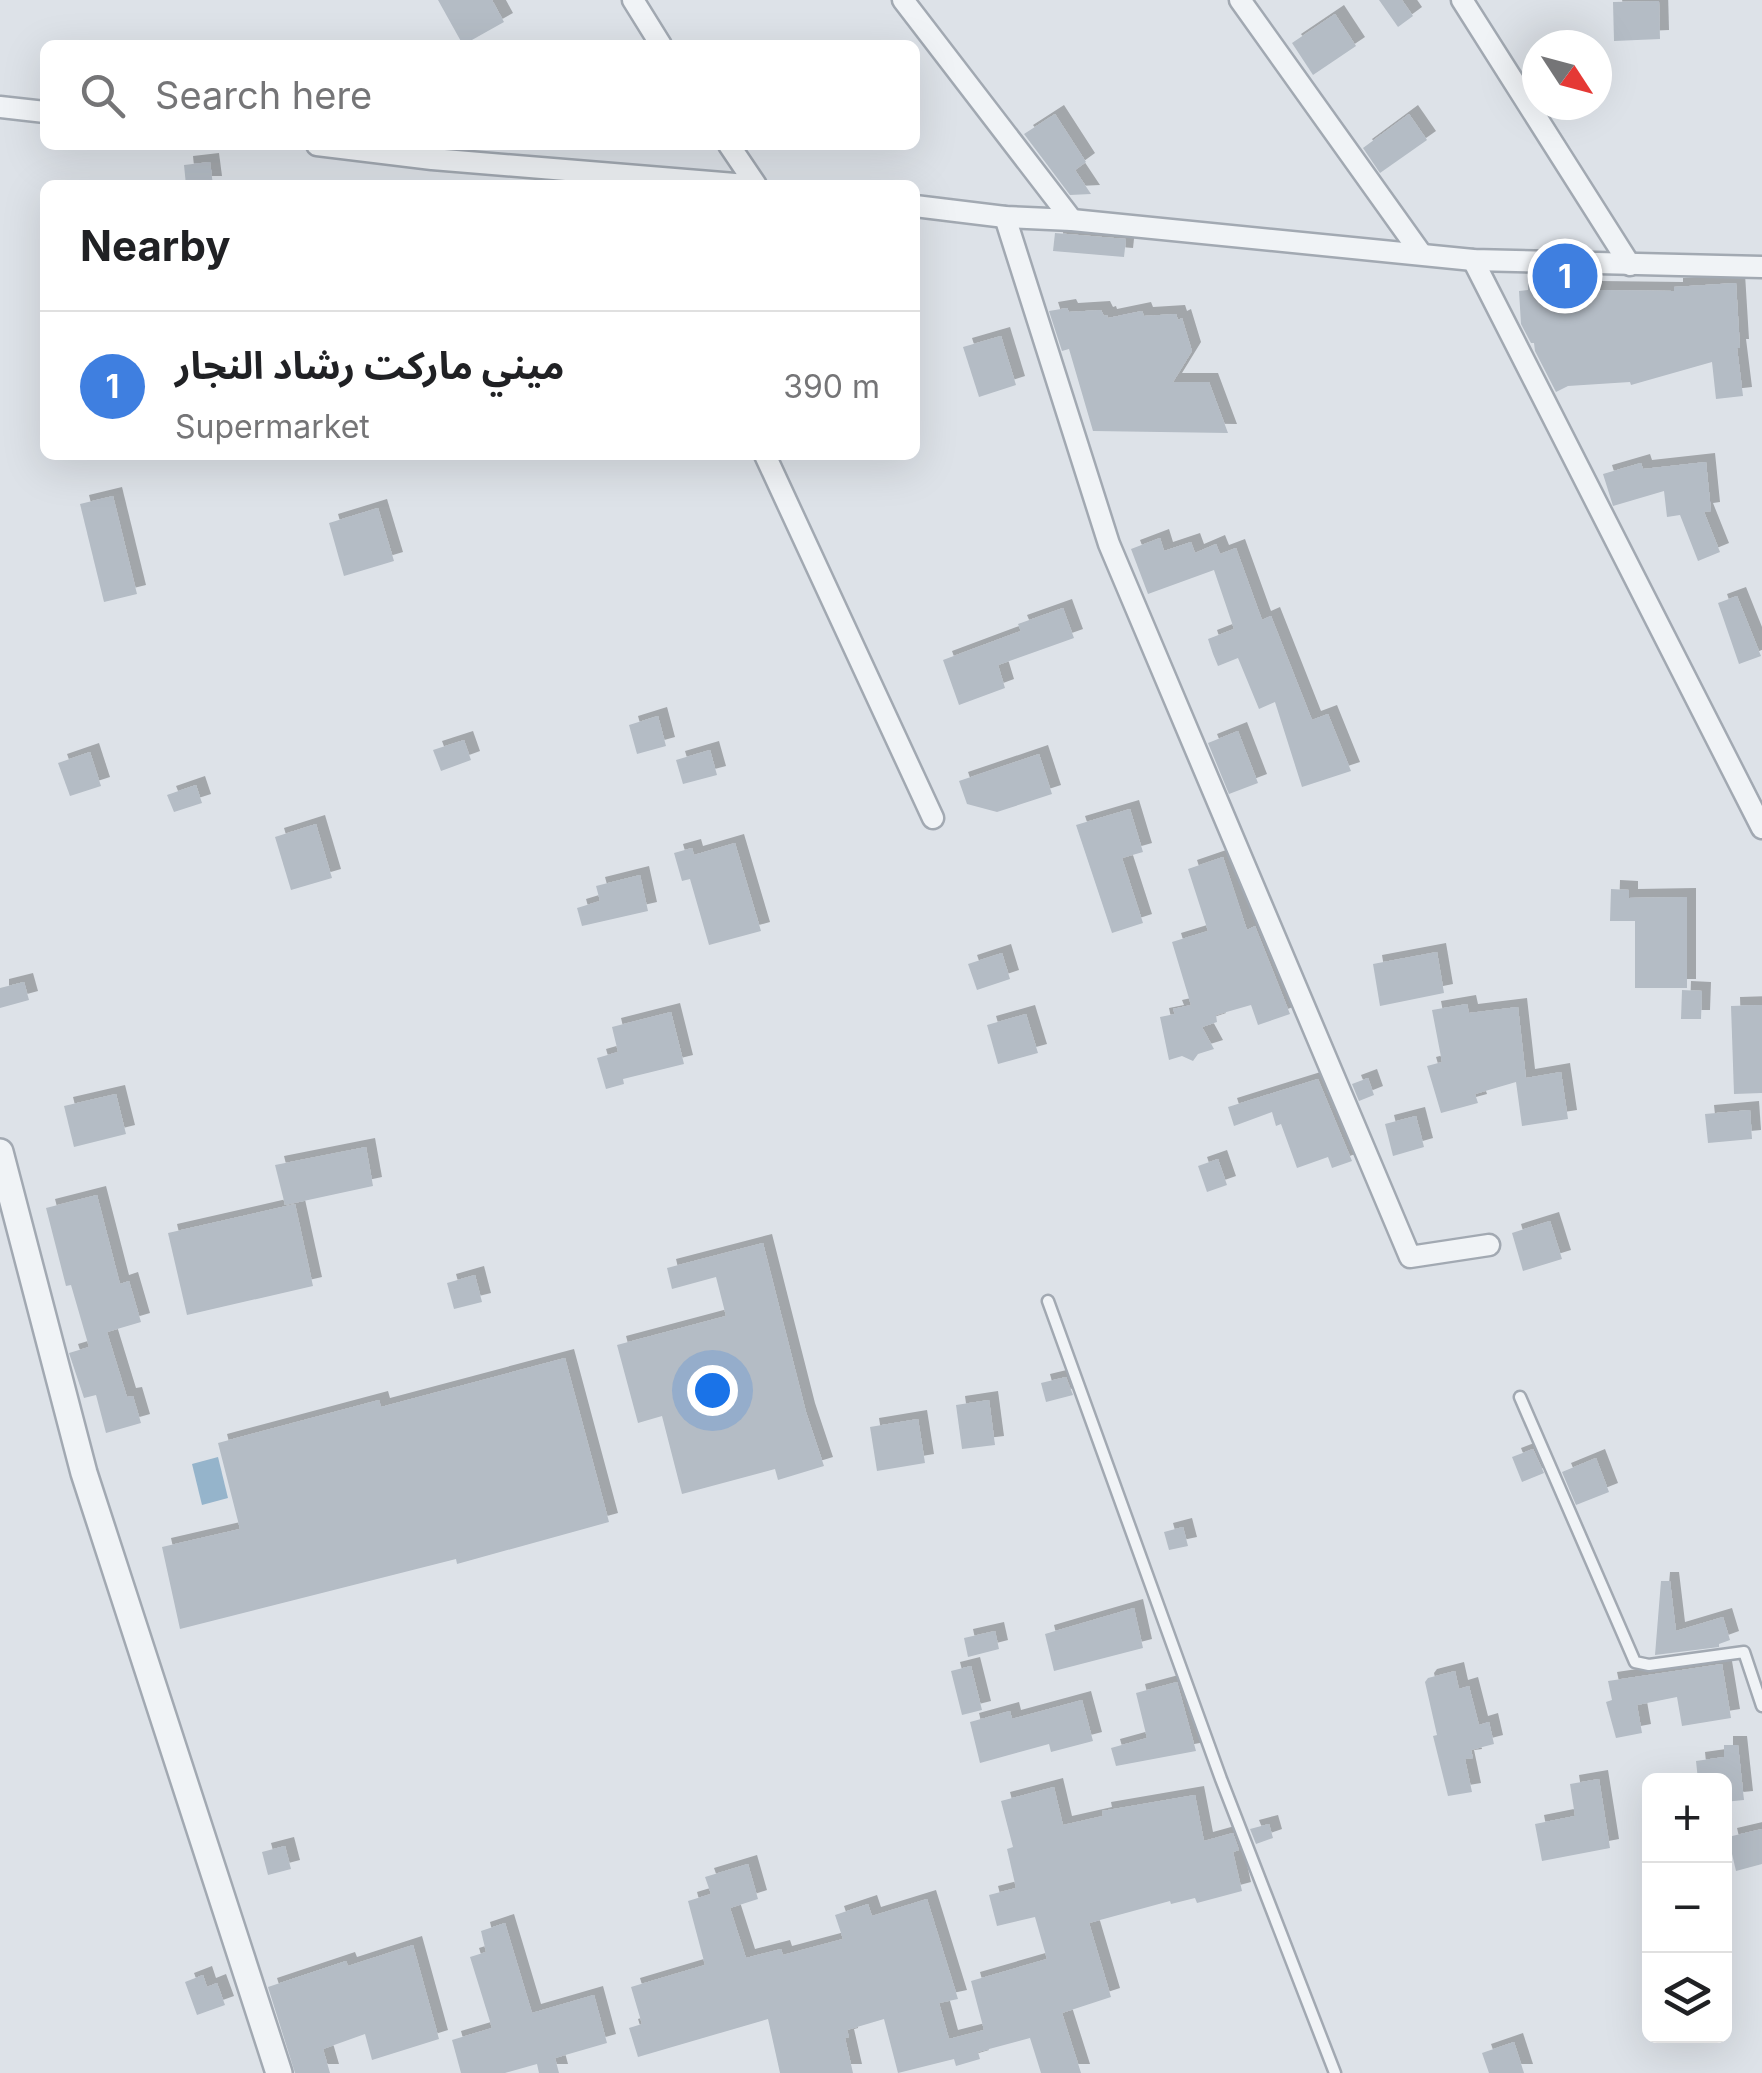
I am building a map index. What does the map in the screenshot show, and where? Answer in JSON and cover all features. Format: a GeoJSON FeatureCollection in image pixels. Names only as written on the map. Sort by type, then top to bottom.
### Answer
{"type":"FeatureCollection","features":[{"type":"Feature","properties":{"kind":"street"},"geometry":{"type":"LineString","coordinates":[[633,0],[659,40]]}},
{"type":"Feature","properties":{"kind":"street"},"geometry":{"type":"LineString","coordinates":[[903,0],[1072,220]]}},
{"type":"Feature","properties":{"kind":"street"},"geometry":{"type":"LineString","coordinates":[[1240,0],[1420,252]]}},
{"type":"Feature","properties":{"kind":"street"},"geometry":{"type":"LineString","coordinates":[[1462,0],[1630,265]]}},
{"type":"Feature","properties":{"kind":"street"},"geometry":{"type":"LineString","coordinates":[[0,107],[40,111]]}},
{"type":"Feature","properties":{"kind":"street"},"geometry":{"type":"LineString","coordinates":[[358,150],[686,180]]}},
{"type":"Feature","properties":{"kind":"street"},"geometry":{"type":"LineString","coordinates":[[732,150],[753,180]]}},
{"type":"Feature","properties":{"kind":"street"},"geometry":{"type":"LineString","coordinates":[[920,207],[1472,260],[1762,266]]}},
{"type":"Feature","properties":{"kind":"street"},"geometry":{"type":"LineString","coordinates":[[1005,217],[1109,544],[1410,1257],[1489,1245]]}},
{"type":"Feature","properties":{"kind":"street"},"geometry":{"type":"LineString","coordinates":[[1472,260],[1762,828]]}},
{"type":"Feature","properties":{"kind":"street"},"geometry":{"type":"LineString","coordinates":[[767,460],[933,818]]}},
{"type":"Feature","properties":{"kind":"street"},"geometry":{"type":"LineString","coordinates":[[0,1152],[84,1474],[279,2073]]}},
{"type":"Feature","properties":{"kind":"lane"},"geometry":{"type":"LineString","coordinates":[[1048,1301],[1220,1779],[1335,2073]]}},
{"type":"Feature","properties":{"kind":"lane"},"geometry":{"type":"LineString","coordinates":[[1520,1398],[1635,1662],[1649,1665],[1744,1652],[1762,1706]]}},
{"type":"Feature","properties":{"kind":"water"},"geometry":{"type":"Polygon","coordinates":[[[218,1457],[228,1498],[202,1505],[192,1464],[218,1457]]]}},
{"type":"Feature","properties":{"kind":"building"},"geometry":{"type":"Polygon","coordinates":[[[438,0],[492,0],[504,22],[472,40],[460,40],[438,0]]]}},
{"type":"Feature","properties":{"kind":"building"},"geometry":{"type":"Polygon","coordinates":[[[1379,0],[1402,0],[1413,16],[1398,27],[1379,0]]]}},
{"type":"Feature","properties":{"kind":"building"},"geometry":{"type":"Polygon","coordinates":[[[1659,1],[1660,39],[1614,41],[1613,2],[1659,1]]]}},
{"type":"Feature","properties":{"kind":"building"},"geometry":{"type":"Polygon","coordinates":[[[1335,14],[1356,46],[1313,75],[1292,43],[1335,14]]]}},
{"type":"Feature","properties":{"kind":"building"},"geometry":{"type":"Polygon","coordinates":[[[1055,114],[1086,162],[1075,170],[1091,194],[1070,195],[1024,134],[1055,114]]]}},
{"type":"Feature","properties":{"kind":"building"},"geometry":{"type":"Polygon","coordinates":[[[1409,114],[1427,140],[1380,173],[1363,148],[1409,114]]]}},
{"type":"Feature","properties":{"kind":"building"},"geometry":{"type":"Polygon","coordinates":[[[210,162],[212,180],[186,180],[184,165],[210,162]]]}},
{"type":"Feature","properties":{"kind":"building"},"geometry":{"type":"Polygon","coordinates":[[[1055,233],[1126,239],[1124,257],[1053,251],[1055,233]]]}},
{"type":"Feature","properties":{"kind":"building"},"geometry":{"type":"Polygon","coordinates":[[[1590,277],[1591,290],[1674,291],[1674,287],[1736,283],[1737,348],[1743,396],[1716,399],[1712,362],[1631,385],[1630,382],[1568,386],[1556,392],[1521,324],[1519,291],[1528,290],[1528,280],[1590,277]]]}},
{"type":"Feature","properties":{"kind":"building"},"geometry":{"type":"Polygon","coordinates":[[[1067,308],[1069,312],[1101,310],[1108,318],[1142,311],[1144,316],[1176,314],[1178,320],[1182,318],[1192,351],[1173,382],[1209,382],[1228,433],[1093,431],[1069,349],[1062,351],[1049,311],[1067,308]]]}},
{"type":"Feature","properties":{"kind":"building"},"geometry":{"type":"Polygon","coordinates":[[[1001,336],[1016,385],[979,397],[963,347],[1001,336]]]}},
{"type":"Feature","properties":{"kind":"building"},"geometry":{"type":"Polygon","coordinates":[[[1706,462],[1711,511],[1704,512],[1720,552],[1698,561],[1680,515],[1667,517],[1664,491],[1613,506],[1603,474],[1641,463],[1643,469],[1706,462]]]}},
{"type":"Feature","properties":{"kind":"building"},"geometry":{"type":"Polygon","coordinates":[[[113,496],[137,594],[104,602],[80,504],[113,496]]]}},
{"type":"Feature","properties":{"kind":"building"},"geometry":{"type":"Polygon","coordinates":[[[378,508],[394,561],[344,576],[329,523],[378,508]]]}},
{"type":"Feature","properties":{"kind":"building"},"geometry":{"type":"Polygon","coordinates":[[[1160,538],[1164,551],[1191,542],[1195,553],[1216,544],[1220,554],[1236,548],[1262,620],[1271,616],[1312,720],[1328,714],[1351,771],[1302,787],[1275,702],[1259,709],[1238,658],[1218,666],[1213,654],[1208,639],[1234,629],[1214,570],[1148,594],[1131,549],[1160,538]]]}},
{"type":"Feature","properties":{"kind":"building"},"geometry":{"type":"Polygon","coordinates":[[[1737,596],[1761,656],[1739,664],[1718,603],[1737,596]]]}},
{"type":"Feature","properties":{"kind":"building"},"geometry":{"type":"Polygon","coordinates":[[[1063,608],[1074,638],[998,665],[1005,688],[959,705],[943,660],[1021,631],[1018,624],[1063,608]]]}},
{"type":"Feature","properties":{"kind":"building"},"geometry":{"type":"Polygon","coordinates":[[[658,716],[666,746],[637,754],[629,725],[658,716]]]}},
{"type":"Feature","properties":{"kind":"building"},"geometry":{"type":"Polygon","coordinates":[[[1238,731],[1258,783],[1229,794],[1208,743],[1238,731]]]}},
{"type":"Feature","properties":{"kind":"building"},"geometry":{"type":"Polygon","coordinates":[[[464,740],[471,760],[441,771],[433,750],[464,740]]]}},
{"type":"Feature","properties":{"kind":"building"},"geometry":{"type":"Polygon","coordinates":[[[710,750],[717,775],[683,784],[676,760],[710,750]]]}},
{"type":"Feature","properties":{"kind":"building"},"geometry":{"type":"Polygon","coordinates":[[[90,752],[101,786],[70,796],[58,763],[90,752]]]}},
{"type":"Feature","properties":{"kind":"building"},"geometry":{"type":"Polygon","coordinates":[[[1039,754],[1052,794],[997,812],[967,804],[959,781],[1039,754]]]}},
{"type":"Feature","properties":{"kind":"building"},"geometry":{"type":"Polygon","coordinates":[[[196,785],[202,803],[174,812],[167,795],[196,785]]]}},
{"type":"Feature","properties":{"kind":"building"},"geometry":{"type":"Polygon","coordinates":[[[1130,809],[1143,852],[1122,858],[1143,923],[1112,933],[1076,825],[1130,809]]]}},
{"type":"Feature","properties":{"kind":"building"},"geometry":{"type":"Polygon","coordinates":[[[316,824],[332,878],[291,890],[275,837],[316,824]]]}},
{"type":"Feature","properties":{"kind":"building"},"geometry":{"type":"Polygon","coordinates":[[[735,843],[761,931],[709,945],[690,879],[682,881],[674,853],[692,848],[694,855],[735,843]]]}},
{"type":"Feature","properties":{"kind":"building"},"geometry":{"type":"Polygon","coordinates":[[[1223,857],[1247,930],[1255,926],[1290,1014],[1258,1025],[1251,1005],[1216,1015],[1217,1022],[1202,1027],[1214,1049],[1198,1054],[1193,1061],[1182,1056],[1169,1060],[1160,1017],[1191,1005],[1172,942],[1208,931],[1188,869],[1223,857]]]}},
{"type":"Feature","properties":{"kind":"building"},"geometry":{"type":"Polygon","coordinates":[[[640,875],[648,911],[582,926],[577,908],[600,901],[596,886],[640,875]]]}},
{"type":"Feature","properties":{"kind":"building"},"geometry":{"type":"Polygon","coordinates":[[[1611,889],[1629,890],[1629,898],[1687,897],[1687,988],[1635,988],[1635,921],[1610,921],[1611,889]]]}},
{"type":"Feature","properties":{"kind":"building"},"geometry":{"type":"Polygon","coordinates":[[[1437,952],[1444,993],[1380,1006],[1373,964],[1437,952]]]}},
{"type":"Feature","properties":{"kind":"building"},"geometry":{"type":"Polygon","coordinates":[[[1002,953],[1010,979],[977,990],[968,964],[1002,953]]]}},
{"type":"Feature","properties":{"kind":"building"},"geometry":{"type":"Polygon","coordinates":[[[24,982],[29,1000],[0,1008],[0,988],[24,982]]]}},
{"type":"Feature","properties":{"kind":"building"},"geometry":{"type":"Polygon","coordinates":[[[1682,990],[1702,991],[1701,1019],[1681,1019],[1682,990]]]}},
{"type":"Feature","properties":{"kind":"building"},"geometry":{"type":"Polygon","coordinates":[[[1467,1004],[1469,1013],[1518,1007],[1526,1078],[1561,1072],[1568,1119],[1522,1126],[1516,1082],[1475,1094],[1478,1103],[1441,1113],[1427,1066],[1442,1062],[1432,1010],[1467,1004]]]}},
{"type":"Feature","properties":{"kind":"building"},"geometry":{"type":"Polygon","coordinates":[[[1762,1005],[1762,1093],[1734,1094],[1731,1006],[1762,1005]]]}},
{"type":"Feature","properties":{"kind":"building"},"geometry":{"type":"Polygon","coordinates":[[[671,1012],[684,1064],[623,1079],[624,1084],[606,1089],[597,1058],[618,1052],[612,1027],[671,1012]]]}},
{"type":"Feature","properties":{"kind":"building"},"geometry":{"type":"Polygon","coordinates":[[[1026,1014],[1038,1053],[998,1064],[987,1025],[1026,1014]]]}},
{"type":"Feature","properties":{"kind":"building"},"geometry":{"type":"Polygon","coordinates":[[[1368,1078],[1374,1095],[1359,1101],[1352,1084],[1368,1078]]]}},
{"type":"Feature","properties":{"kind":"building"},"geometry":{"type":"Polygon","coordinates":[[[1318,1079],[1352,1161],[1332,1168],[1328,1157],[1297,1168],[1281,1124],[1276,1126],[1272,1112],[1234,1126],[1228,1107],[1318,1079]]]}},
{"type":"Feature","properties":{"kind":"building"},"geometry":{"type":"Polygon","coordinates":[[[116,1094],[126,1134],[74,1147],[64,1106],[116,1094]]]}},
{"type":"Feature","properties":{"kind":"building"},"geometry":{"type":"Polygon","coordinates":[[[1750,1110],[1752,1139],[1708,1143],[1705,1114],[1750,1110]]]}},
{"type":"Feature","properties":{"kind":"building"},"geometry":{"type":"Polygon","coordinates":[[[1416,1116],[1424,1147],[1393,1156],[1385,1124],[1416,1116]]]}},
{"type":"Feature","properties":{"kind":"building"},"geometry":{"type":"Polygon","coordinates":[[[366,1147],[373,1186],[285,1205],[275,1165],[366,1147]]]}},
{"type":"Feature","properties":{"kind":"building"},"geometry":{"type":"Polygon","coordinates":[[[1218,1159],[1227,1185],[1207,1192],[1198,1166],[1218,1159]]]}},
{"type":"Feature","properties":{"kind":"building"},"geometry":{"type":"Polygon","coordinates":[[[97,1195],[120,1284],[129,1281],[141,1322],[107,1332],[127,1397],[133,1396],[141,1423],[106,1433],[96,1395],[84,1398],[69,1353],[89,1347],[71,1285],[66,1286],[46,1208],[97,1195]]]}},
{"type":"Feature","properties":{"kind":"building"},"geometry":{"type":"Polygon","coordinates":[[[295,1204],[313,1286],[187,1315],[168,1233],[295,1204]]]}},
{"type":"Feature","properties":{"kind":"building"},"geometry":{"type":"Polygon","coordinates":[[[1550,1221],[1562,1259],[1523,1271],[1512,1233],[1550,1221]]]}},
{"type":"Feature","properties":{"kind":"building"},"geometry":{"type":"Polygon","coordinates":[[[763,1243],[806,1412],[824,1466],[778,1480],[775,1469],[682,1494],[662,1416],[638,1423],[617,1345],[726,1316],[716,1277],[672,1289],[667,1268],[763,1243]]]}},
{"type":"Feature","properties":{"kind":"building"},"geometry":{"type":"Polygon","coordinates":[[[475,1275],[482,1302],[454,1309],[447,1283],[475,1275]]]}},
{"type":"Feature","properties":{"kind":"building"},"geometry":{"type":"Polygon","coordinates":[[[565,1358],[609,1522],[457,1564],[456,1559],[180,1629],[162,1547],[240,1529],[218,1443],[379,1400],[381,1407],[565,1358]]]}},
{"type":"Feature","properties":{"kind":"building"},"geometry":{"type":"Polygon","coordinates":[[[1066,1377],[1073,1395],[1046,1402],[1041,1383],[1066,1377]]]}},
{"type":"Feature","properties":{"kind":"building"},"geometry":{"type":"Polygon","coordinates":[[[989,1400],[995,1445],[962,1449],[956,1405],[989,1400]]]}},
{"type":"Feature","properties":{"kind":"building"},"geometry":{"type":"Polygon","coordinates":[[[918,1419],[925,1463],[877,1471],[870,1427],[918,1419]]]}},
{"type":"Feature","properties":{"kind":"building"},"geometry":{"type":"Polygon","coordinates":[[[1533,1449],[1544,1473],[1522,1482],[1512,1457],[1533,1449]]]}},
{"type":"Feature","properties":{"kind":"building"},"geometry":{"type":"Polygon","coordinates":[[[1596,1458],[1609,1492],[1576,1505],[1562,1472],[1596,1458]]]}},
{"type":"Feature","properties":{"kind":"building"},"geometry":{"type":"Polygon","coordinates":[[[1183,1527],[1188,1546],[1169,1550],[1164,1532],[1183,1527]]]}},
{"type":"Feature","properties":{"kind":"building"},"geometry":{"type":"Polygon","coordinates":[[[1661,1581],[1670,1581],[1676,1631],[1723,1617],[1730,1640],[1719,1647],[1655,1655],[1661,1581]]]}},
{"type":"Feature","properties":{"kind":"building"},"geometry":{"type":"Polygon","coordinates":[[[1134,1608],[1143,1648],[1054,1671],[1045,1634],[1134,1608]]]}},
{"type":"Feature","properties":{"kind":"building"},"geometry":{"type":"Polygon","coordinates":[[[995,1631],[999,1649],[968,1657],[964,1638],[995,1631]]]}},
{"type":"Feature","properties":{"kind":"building"},"geometry":{"type":"Polygon","coordinates":[[[1722,1664],[1731,1718],[1682,1726],[1677,1697],[1637,1705],[1642,1733],[1616,1738],[1606,1702],[1612,1700],[1608,1681],[1722,1664]]]}},
{"type":"Feature","properties":{"kind":"building"},"geometry":{"type":"Polygon","coordinates":[[[971,1666],[982,1710],[962,1715],[951,1671],[971,1666]]]}},
{"type":"Feature","properties":{"kind":"building"},"geometry":{"type":"Polygon","coordinates":[[[1455,1671],[1459,1689],[1469,1686],[1479,1725],[1489,1722],[1494,1744],[1471,1750],[1473,1758],[1465,1759],[1472,1792],[1448,1796],[1425,1682],[1455,1671]]]}},
{"type":"Feature","properties":{"kind":"building"},"geometry":{"type":"Polygon","coordinates":[[[1177,1682],[1196,1751],[1116,1766],[1111,1748],[1147,1738],[1136,1693],[1177,1682]]]}},
{"type":"Feature","properties":{"kind":"building"},"geometry":{"type":"Polygon","coordinates":[[[1082,1700],[1093,1741],[1051,1752],[1049,1744],[980,1763],[970,1722],[1010,1711],[1012,1719],[1082,1700]]]}},
{"type":"Feature","properties":{"kind":"building"},"geometry":{"type":"Polygon","coordinates":[[[1724,1745],[1738,1745],[1744,1800],[1732,1801],[1732,1773],[1697,1773],[1696,1761],[1724,1757],[1724,1745]]]}},
{"type":"Feature","properties":{"kind":"building"},"geometry":{"type":"Polygon","coordinates":[[[1599,1779],[1610,1848],[1542,1861],[1535,1824],[1575,1816],[1570,1784],[1599,1779]]]}},
{"type":"Feature","properties":{"kind":"building"},"geometry":{"type":"Polygon","coordinates":[[[1054,1787],[1063,1825],[1103,1816],[1102,1811],[1195,1795],[1204,1841],[1233,1833],[1239,1850],[1233,1852],[1242,1891],[1197,1903],[1195,1898],[1171,1904],[1170,1901],[1089,1923],[1111,1997],[1062,2013],[1081,2073],[1041,2073],[1030,2038],[978,2052],[980,2059],[956,2066],[954,2059],[898,2073],[884,2019],[847,2030],[849,2037],[845,2038],[853,2073],[780,2073],[768,2019],[638,2057],[629,2028],[642,2024],[631,1987],[705,1965],[688,1901],[711,1894],[705,1877],[748,1864],[758,1899],[730,1908],[746,1958],[781,1949],[783,1955],[843,1939],[835,1915],[868,1904],[872,1916],[927,1899],[958,1999],[939,2003],[949,2039],[984,2030],[971,1981],[1047,1959],[1035,1917],[997,1926],[989,1895],[1016,1888],[1007,1849],[1013,1847],[1001,1801],[1054,1787]]]}},
{"type":"Feature","properties":{"kind":"building"},"geometry":{"type":"Polygon","coordinates":[[[1269,1824],[1273,1838],[1256,1844],[1250,1829],[1269,1824]]]}},
{"type":"Feature","properties":{"kind":"building"},"geometry":{"type":"Polygon","coordinates":[[[1762,1829],[1762,1864],[1736,1871],[1732,1836],[1762,1829]]]}},
{"type":"Feature","properties":{"kind":"building"},"geometry":{"type":"Polygon","coordinates":[[[285,1846],[291,1869],[268,1875],[262,1852],[285,1846]]]}},
{"type":"Feature","properties":{"kind":"building"},"geometry":{"type":"Polygon","coordinates":[[[505,1923],[532,2013],[594,1995],[607,2043],[555,2058],[559,2073],[539,2073],[537,2064],[505,2073],[461,2073],[452,2040],[492,2028],[470,1957],[486,1952],[481,1931],[505,1923]]]}},
{"type":"Feature","properties":{"kind":"building"},"geometry":{"type":"Polygon","coordinates":[[[413,1945],[439,2039],[372,2060],[365,2034],[323,2049],[330,2073],[295,2073],[268,1987],[346,1961],[348,1966],[413,1945]]]}},
{"type":"Feature","properties":{"kind":"building"},"geometry":{"type":"Polygon","coordinates":[[[203,1975],[207,1987],[217,1983],[225,2005],[197,2015],[185,1982],[203,1975]]]}},
{"type":"Feature","properties":{"kind":"building"},"geometry":{"type":"Polygon","coordinates":[[[1514,2042],[1524,2073],[1489,2073],[1482,2053],[1514,2042]]]}},
{"type":"Feature","properties":{"kind":"place","name":"ميني ماركت رشاد النجار"},"geometry":{"type":"Point","coordinates":[1565,276]}}]}
